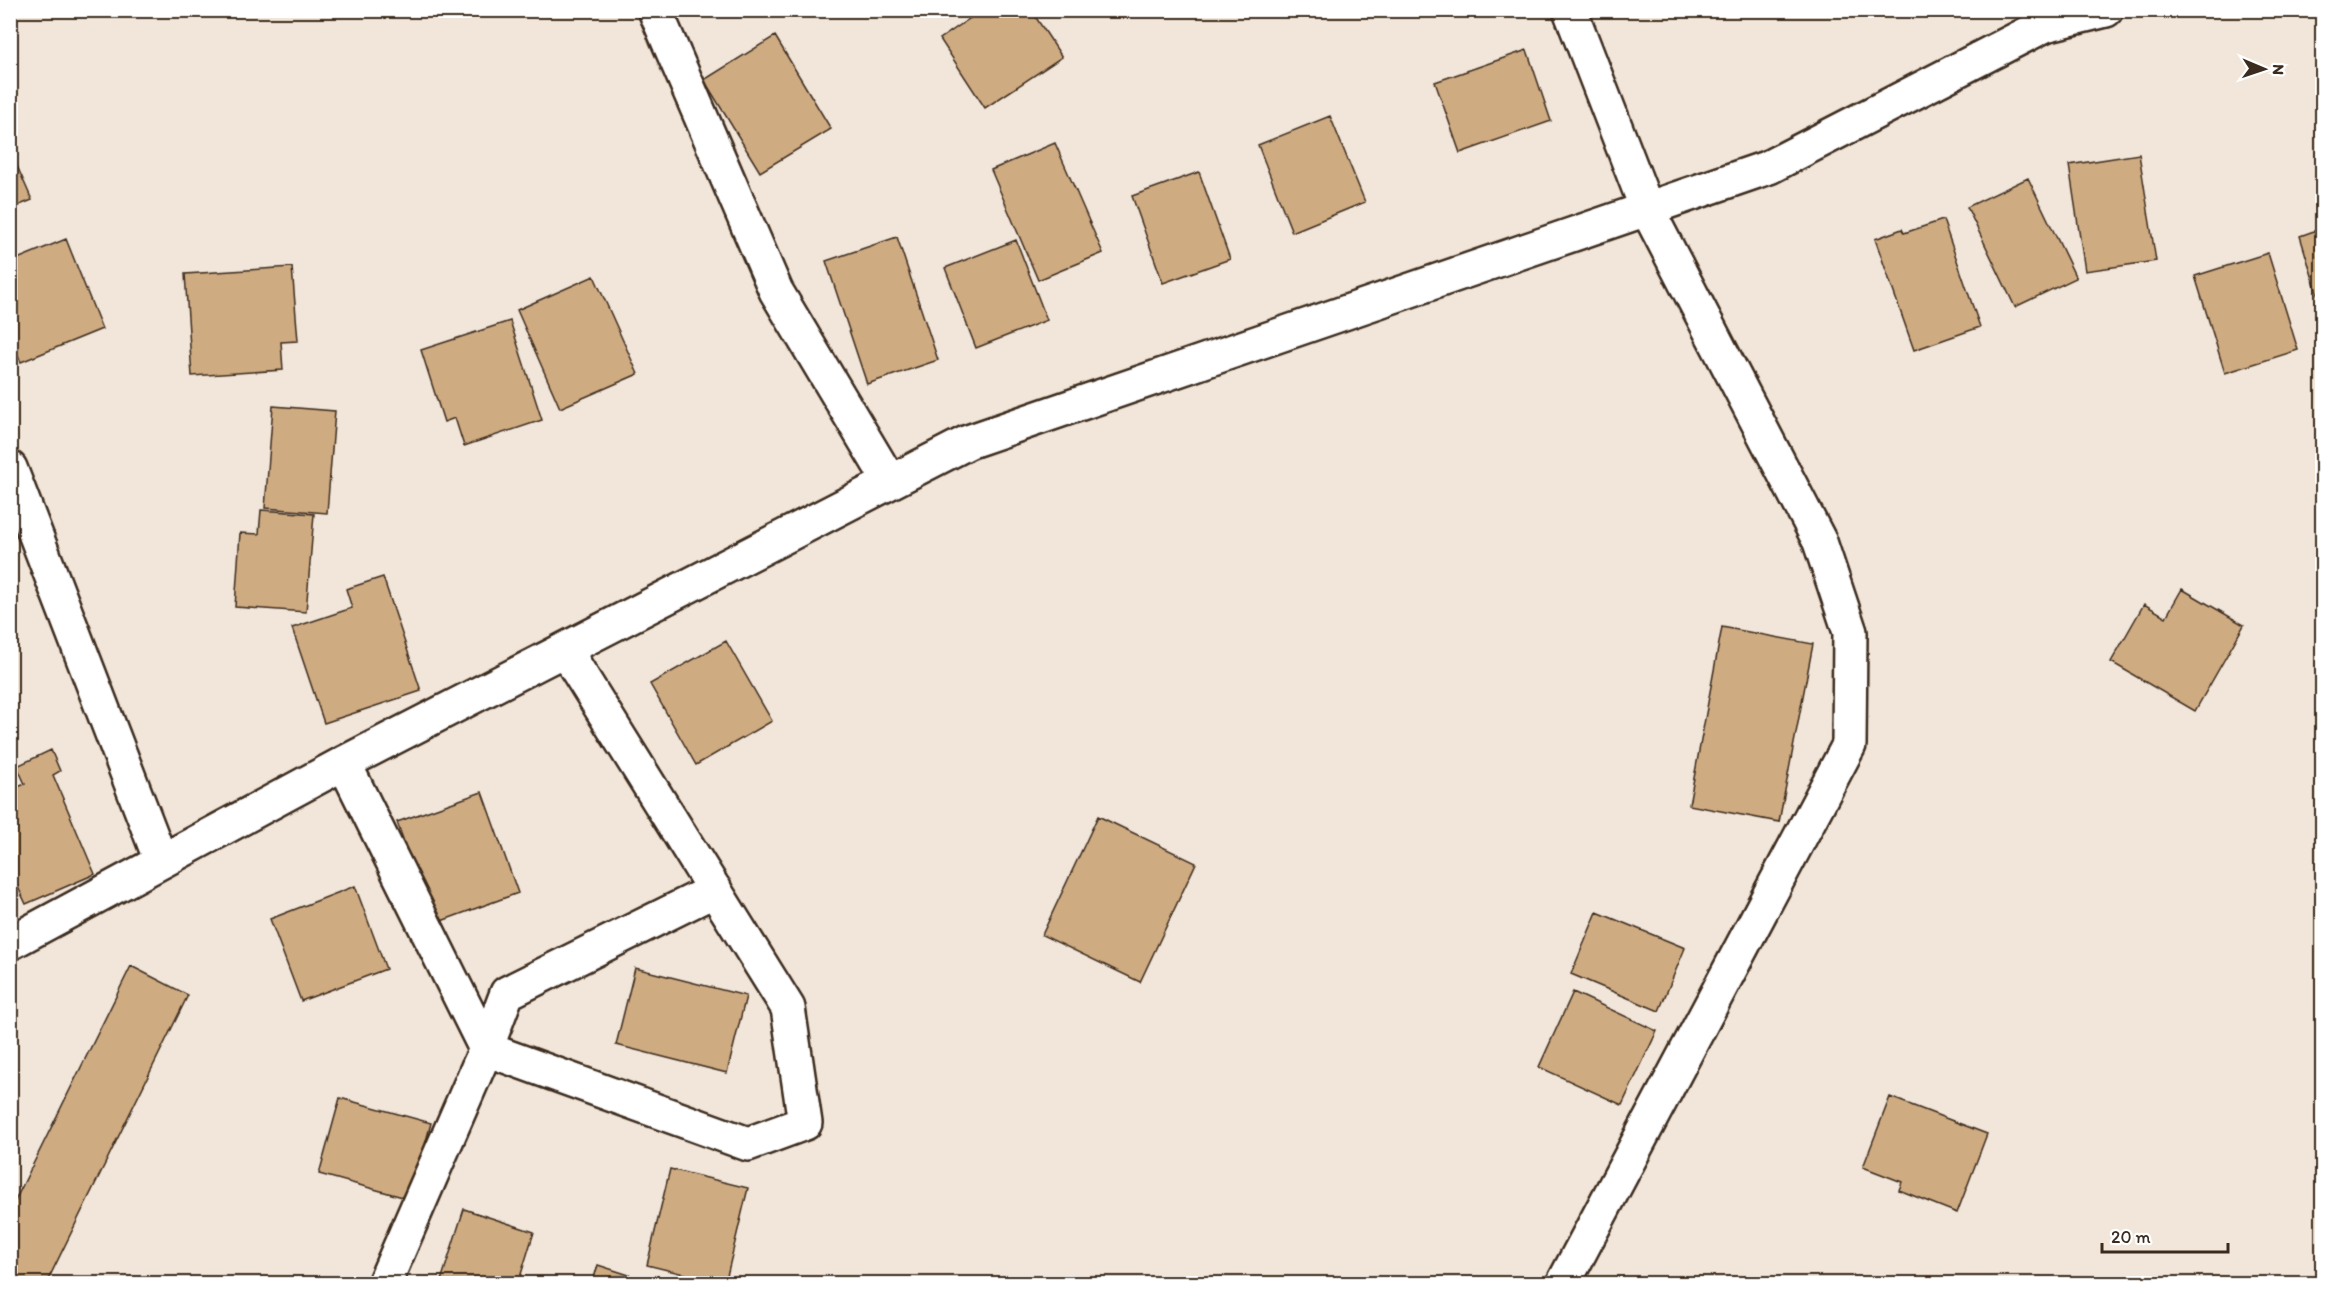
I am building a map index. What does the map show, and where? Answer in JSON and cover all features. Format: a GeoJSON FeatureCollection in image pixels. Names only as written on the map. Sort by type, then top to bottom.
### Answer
{"type":"FeatureCollection","features":[{"type":"Feature","properties":{"kind":"street"},"geometry":{"type":"LineString","coordinates":[[655,10],[776,291],[890,482]]}},
{"type":"Feature","properties":{"kind":"street"},"geometry":{"type":"LineString","coordinates":[[1563,1284],[1849,746],[1850,632],[1820,542],[1647,209],[1570,10]]}},
{"type":"Feature","properties":{"kind":"street"},"geometry":{"type":"LineString","coordinates":[[10,942],[344,763],[968,442],[1769,167],[2045,25],[2106,10]]}},
{"type":"Feature","properties":{"kind":"street"},"geometry":{"type":"LineString","coordinates":[[10,468],[161,861]]}},
{"type":"Feature","properties":{"kind":"street"},"geometry":{"type":"LineString","coordinates":[[344,763],[486,1049],[748,1144],[805,1123],[788,1008],[565,650]]}},
{"type":"Feature","properties":{"kind":"street"},"geometry":{"type":"LineString","coordinates":[[384,1284],[486,1049],[507,993],[715,890]]}},
{"type":"Feature","properties":{"kind":"building"},"geometry":{"type":"Polygon","coordinates":[[[982,10],[1031,10],[1062,57],[985,108],[940,39],[982,10]]]}},
{"type":"Feature","properties":{"kind":"building"},"geometry":{"type":"Polygon","coordinates":[[[775,36],[831,129],[760,172],[704,80],[775,36]]]}},
{"type":"Feature","properties":{"kind":"building"},"geometry":{"type":"Polygon","coordinates":[[[1527,50],[1551,121],[1460,153],[1435,82],[1527,50]]]}},
{"type":"Feature","properties":{"kind":"building"},"geometry":{"type":"Polygon","coordinates":[[[1330,116],[1365,202],[1292,232],[1258,145],[1330,116]]]}},
{"type":"Feature","properties":{"kind":"building"},"geometry":{"type":"Polygon","coordinates":[[[1055,143],[1103,253],[1038,280],[991,170],[1055,143]]]}},
{"type":"Feature","properties":{"kind":"building"},"geometry":{"type":"Polygon","coordinates":[[[10,150],[32,200],[10,209],[10,150]]]}},
{"type":"Feature","properties":{"kind":"building"},"geometry":{"type":"Polygon","coordinates":[[[2139,154],[2156,261],[2085,271],[2069,165],[2139,154]]]}},
{"type":"Feature","properties":{"kind":"building"},"geometry":{"type":"Polygon","coordinates":[[[1199,172],[1230,259],[1163,283],[1132,196],[1199,172]]]}},
{"type":"Feature","properties":{"kind":"building"},"geometry":{"type":"Polygon","coordinates":[[[2028,178],[2076,278],[2015,307],[1967,207],[2028,178]]]}},
{"type":"Feature","properties":{"kind":"building"},"geometry":{"type":"Polygon","coordinates":[[[1943,220],[1980,327],[1914,350],[1875,239],[1902,229],[1904,233],[1943,220]]]}},
{"type":"Feature","properties":{"kind":"building"},"geometry":{"type":"Polygon","coordinates":[[[2322,228],[2322,309],[2300,236],[2322,228]]]}},
{"type":"Feature","properties":{"kind":"building"},"geometry":{"type":"Polygon","coordinates":[[[897,237],[938,360],[867,384],[826,261],[897,237]]]}},
{"type":"Feature","properties":{"kind":"building"},"geometry":{"type":"Polygon","coordinates":[[[66,239],[102,329],[21,362],[10,337],[10,262],[66,239]]]}},
{"type":"Feature","properties":{"kind":"building"},"geometry":{"type":"Polygon","coordinates":[[[1016,240],[1047,320],[976,348],[945,268],[1016,240]]]}},
{"type":"Feature","properties":{"kind":"building"},"geometry":{"type":"Polygon","coordinates":[[[2268,253],[2298,350],[2225,373],[2195,276],[2268,253]]]}},
{"type":"Feature","properties":{"kind":"building"},"geometry":{"type":"Polygon","coordinates":[[[292,267],[298,341],[281,342],[283,370],[192,376],[185,274],[292,267]]]}},
{"type":"Feature","properties":{"kind":"building"},"geometry":{"type":"Polygon","coordinates":[[[594,276],[638,374],[560,408],[517,310],[594,276]]]}},
{"type":"Feature","properties":{"kind":"building"},"geometry":{"type":"Polygon","coordinates":[[[510,321],[542,420],[464,446],[455,418],[444,422],[421,350],[510,321]]]}},
{"type":"Feature","properties":{"kind":"building"},"geometry":{"type":"Polygon","coordinates":[[[273,406],[335,411],[327,513],[265,508],[273,406]]]}},
{"type":"Feature","properties":{"kind":"building"},"geometry":{"type":"Polygon","coordinates":[[[261,510],[314,514],[306,612],[235,607],[240,533],[259,534],[261,510]]]}},
{"type":"Feature","properties":{"kind":"building"},"geometry":{"type":"Polygon","coordinates":[[[383,577],[421,691],[324,723],[292,628],[352,608],[346,589],[383,577]]]}},
{"type":"Feature","properties":{"kind":"building"},"geometry":{"type":"Polygon","coordinates":[[[2182,589],[2244,625],[2195,711],[2111,662],[2144,604],[2166,617],[2182,589]]]}},
{"type":"Feature","properties":{"kind":"building"},"geometry":{"type":"Polygon","coordinates":[[[1722,627],[1813,644],[1779,822],[1689,805],[1722,627]]]}},
{"type":"Feature","properties":{"kind":"building"},"geometry":{"type":"Polygon","coordinates":[[[726,641],[772,721],[696,765],[650,684],[726,641]]]}},
{"type":"Feature","properties":{"kind":"building"},"geometry":{"type":"Polygon","coordinates":[[[51,750],[60,771],[53,775],[95,874],[26,904],[10,870],[10,790],[25,784],[17,766],[51,750]]]}},
{"type":"Feature","properties":{"kind":"building"},"geometry":{"type":"Polygon","coordinates":[[[482,792],[518,893],[433,924],[397,822],[482,792]]]}},
{"type":"Feature","properties":{"kind":"building"},"geometry":{"type":"Polygon","coordinates":[[[1098,816],[1196,863],[1140,982],[1042,935],[1098,816]]]}},
{"type":"Feature","properties":{"kind":"building"},"geometry":{"type":"Polygon","coordinates":[[[355,886],[386,969],[301,1001],[270,919],[355,886]]]}},
{"type":"Feature","properties":{"kind":"building"},"geometry":{"type":"Polygon","coordinates":[[[1597,912],[1685,948],[1659,1011],[1571,974],[1597,912]]]}},
{"type":"Feature","properties":{"kind":"building"},"geometry":{"type":"Polygon","coordinates":[[[131,966],[188,995],[46,1284],[10,1284],[10,1211],[131,966]]]}},
{"type":"Feature","properties":{"kind":"building"},"geometry":{"type":"Polygon","coordinates":[[[635,968],[746,996],[727,1073],[616,1045],[635,968]]]}},
{"type":"Feature","properties":{"kind":"building"},"geometry":{"type":"Polygon","coordinates":[[[1573,992],[1657,1031],[1622,1105],[1539,1067],[1573,992]]]}},
{"type":"Feature","properties":{"kind":"building"},"geometry":{"type":"Polygon","coordinates":[[[1890,1097],[1987,1134],[1957,1213],[1899,1190],[1902,1182],[1863,1167],[1890,1097]]]}},
{"type":"Feature","properties":{"kind":"building"},"geometry":{"type":"Polygon","coordinates":[[[340,1098],[431,1123],[410,1199],[319,1174],[340,1098]]]}},
{"type":"Feature","properties":{"kind":"building"},"geometry":{"type":"Polygon","coordinates":[[[670,1169],[748,1188],[725,1284],[647,1265],[670,1169]]]}},
{"type":"Feature","properties":{"kind":"building"},"geometry":{"type":"Polygon","coordinates":[[[464,1209],[534,1232],[518,1284],[440,1284],[464,1209]]]}},
{"type":"Feature","properties":{"kind":"building"},"geometry":{"type":"Polygon","coordinates":[[[598,1265],[657,1284],[592,1284],[598,1265]]]}}]}
